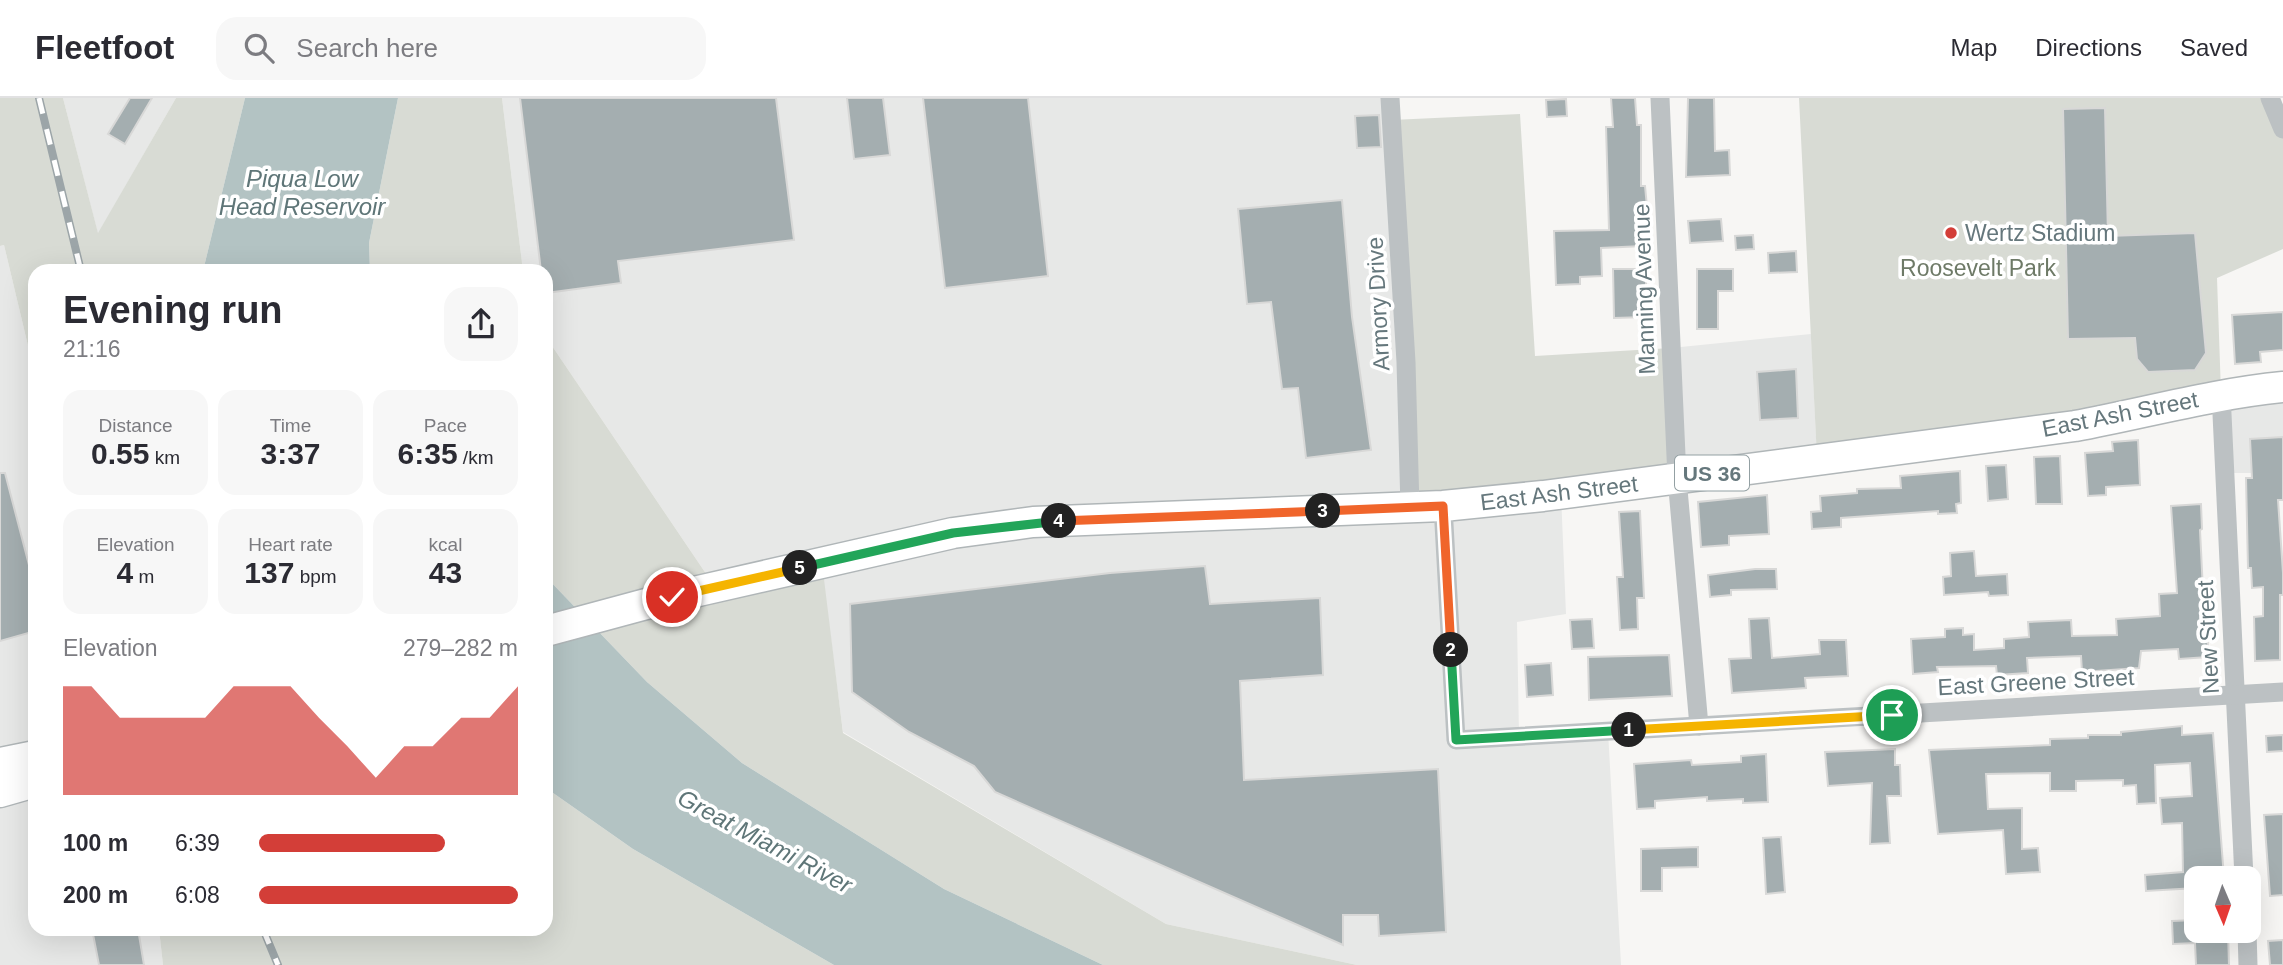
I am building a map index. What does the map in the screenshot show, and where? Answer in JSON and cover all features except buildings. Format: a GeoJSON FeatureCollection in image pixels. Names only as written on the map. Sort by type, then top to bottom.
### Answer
{"type":"FeatureCollection","features":[{"type":"Feature","properties":{"kind":"main road","name":"East Ash Street"},"geometry":{"type":"LineString","coordinates":[[553,629],[672,597],[953,533],[1033,522],[1443,506],[2075,426],[2158,410],[2221,393],[2283,387]]}},
{"type":"Feature","properties":{"kind":"main road"},"geometry":{"type":"LineString","coordinates":[[0,763],[28,757]]}},
{"type":"Feature","properties":{"kind":"main road"},"geometry":{"type":"LineString","coordinates":[[0,792],[28,784]]}},
{"type":"Feature","properties":{"kind":"street","name":"Armory Drive"},"geometry":{"type":"LineString","coordinates":[[1390,98],[1406,362],[1410,508]]}},
{"type":"Feature","properties":{"kind":"street","name":"Manning Avenue"},"geometry":{"type":"LineString","coordinates":[[1660,98],[1677,478],[1699,726]]}},
{"type":"Feature","properties":{"kind":"street"},"geometry":{"type":"LineString","coordinates":[[2270,98],[2283,129]]}},
{"type":"Feature","properties":{"kind":"street","name":"New Street"},"geometry":{"type":"LineString","coordinates":[[2221,393],[2243,866]]}},
{"type":"Feature","properties":{"kind":"street","name":"East Greene Street"},"geometry":{"type":"LineString","coordinates":[[1443,506],[1456,740],[2283,692]]}},
{"type":"Feature","properties":{"kind":"street"},"geometry":{"type":"LineString","coordinates":[[2247,943],[2248,965]]}},
{"type":"Feature","properties":{"kind":"shaded area"},"geometry":{"type":"Polygon","coordinates":[[[63,98],[176,98],[98,234],[63,98]]]}},
{"type":"Feature","properties":{"kind":"shaded area"},"geometry":{"type":"Polygon","coordinates":[[[502,98],[1390,98],[1561,494],[1566,614],[1517,622],[1519,736],[1608,731],[1621,965],[1357,965],[1166,924],[843,732],[821,563],[715,587],[553,347],[553,264],[522,264],[502,98]]]}},
{"type":"Feature","properties":{"kind":"shaded area"},"geometry":{"type":"Polygon","coordinates":[[[4,245],[28,346],[28,936],[160,936],[163,965],[0,965],[0,246],[4,245]]]}},
{"type":"Feature","properties":{"kind":"shaded area"},"geometry":{"type":"Polygon","coordinates":[[[1811,334],[1817,458],[1677,478],[1671,348],[1811,334]]]}},
{"type":"Feature","properties":{"kind":"shaded area"},"geometry":{"type":"Polygon","coordinates":[[[2283,387],[2283,473],[2225,473],[2221,393],[2283,387]]]}},
{"type":"Feature","properties":{"kind":"green space"},"geometry":{"type":"Polygon","coordinates":[[[0,98],[63,98],[98,233],[176,98],[245,98],[205,264],[28,264],[28,346],[4,245],[0,246],[0,98]]]}},
{"type":"Feature","properties":{"kind":"green space"},"geometry":{"type":"Polygon","coordinates":[[[398,98],[502,98],[522,264],[370,264],[369,243],[398,98]]]}},
{"type":"Feature","properties":{"kind":"green space","name":"Roosevelt Park"},"geometry":{"type":"Polygon","coordinates":[[[1799,98],[2270,98],[2283,129],[2283,249],[2217,278],[2221,393],[1817,458],[1799,98]]]}},
{"type":"Feature","properties":{"kind":"green space"},"geometry":{"type":"Polygon","coordinates":[[[1520,114],[1535,356],[1671,348],[1677,478],[1410,508],[1392,120],[1520,114]]]}},
{"type":"Feature","properties":{"kind":"green space"},"geometry":{"type":"Polygon","coordinates":[[[553,347],[715,587],[822,563],[843,733],[1166,924],[1357,965],[1103,965],[944,889],[742,763],[647,682],[553,584],[553,347]]]}},
{"type":"Feature","properties":{"kind":"green space"},"geometry":{"type":"Polygon","coordinates":[[[553,793],[633,849],[834,965],[163,965],[160,936],[553,936],[553,793]]]}},
{"type":"Feature","properties":{"kind":"water","name":"Piqua Low Head Reservoir"},"geometry":{"type":"Polygon","coordinates":[[[245,98],[398,98],[369,243],[370,264],[205,264],[245,98]]]}},
{"type":"Feature","properties":{"kind":"water","name":"Great Miami River"},"geometry":{"type":"Polygon","coordinates":[[[553,584],[647,682],[742,763],[944,889],[1103,965],[834,965],[633,849],[553,793],[553,584]]]}},
{"type":"Feature","properties":{"kind":"railway"},"geometry":{"type":"LineString","coordinates":[[39,98],[79,264]]}},
{"type":"Feature","properties":{"kind":"railway"},"geometry":{"type":"LineString","coordinates":[[266,936],[278,965]]}},
{"type":"Feature","properties":{"kind":"place","name":"Wertz Stadium"},"geometry":{"type":"Point","coordinates":[1951,233]}},
{"type":"Feature","properties":{"kind":"route"},"geometry":{"type":"LineString","coordinates":[[672,597],[953,533],[1033,522],[1443,506],[1456,740],[1892,715]]}}]}
